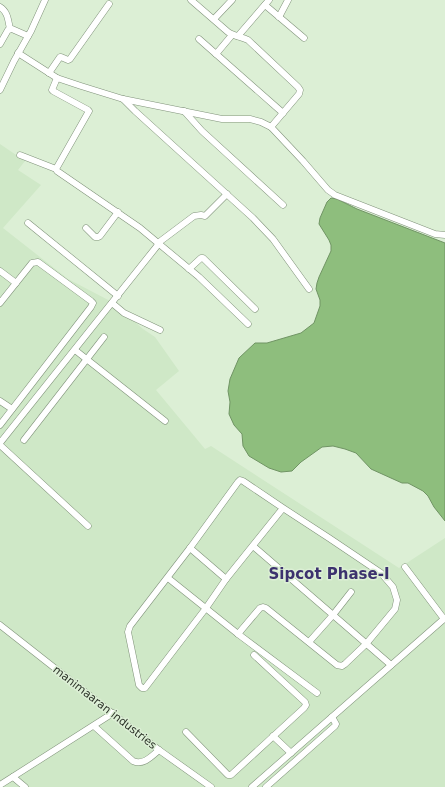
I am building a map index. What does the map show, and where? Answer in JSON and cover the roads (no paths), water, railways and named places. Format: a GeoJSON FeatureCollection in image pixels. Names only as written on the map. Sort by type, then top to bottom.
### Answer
{"type":"FeatureCollection","features":[{"type":"Feature","properties":{"kind":"street"},"geometry":{"type":"LineString","coordinates":[[0,90],[28,36],[44,0]]}},
{"type":"Feature","properties":{"kind":"street"},"geometry":{"type":"LineString","coordinates":[[214,19],[232,0]]}},
{"type":"Feature","properties":{"kind":"street"},"geometry":{"type":"LineString","coordinates":[[279,16],[288,0]]}},
{"type":"Feature","properties":{"kind":"street"},"geometry":{"type":"LineString","coordinates":[[193,1],[228,32],[248,40],[300,90],[299,94],[271,127]]}},
{"type":"Feature","properties":{"kind":"street"},"geometry":{"type":"LineString","coordinates":[[216,54],[267,2],[279,16],[304,38]]}},
{"type":"Feature","properties":{"kind":"street"},"geometry":{"type":"LineString","coordinates":[[49,73],[60,57],[68,60],[70,59],[109,4]]}},
{"type":"Feature","properties":{"kind":"street"},"geometry":{"type":"LineString","coordinates":[[0,7],[8,17],[10,29]]}},
{"type":"Feature","properties":{"kind":"street"},"geometry":{"type":"LineString","coordinates":[[10,29],[28,36]]}},
{"type":"Feature","properties":{"kind":"street"},"geometry":{"type":"LineString","coordinates":[[0,44],[10,29]]}},
{"type":"Feature","properties":{"kind":"street"},"geometry":{"type":"LineString","coordinates":[[199,39],[283,113]]}},
{"type":"Feature","properties":{"kind":"street"},"geometry":{"type":"LineString","coordinates":[[18,53],[57,78],[123,99],[222,120],[250,119],[261,122],[271,127],[328,190],[335,195],[435,234],[445,236]]}},
{"type":"Feature","properties":{"kind":"street"},"geometry":{"type":"LineString","coordinates":[[56,169],[89,111],[52,90],[57,78]]}},
{"type":"Feature","properties":{"kind":"street"},"geometry":{"type":"LineString","coordinates":[[123,99],[253,218],[272,239],[309,289]]}},
{"type":"Feature","properties":{"kind":"street"},"geometry":{"type":"LineString","coordinates":[[184,111],[202,131],[283,204]]}},
{"type":"Feature","properties":{"kind":"street"},"geometry":{"type":"LineString","coordinates":[[20,155],[56,169],[140,228],[189,269],[248,324]]}},
{"type":"Feature","properties":{"kind":"street"},"geometry":{"type":"LineString","coordinates":[[88,526],[0,444],[118,296],[158,243],[194,216],[205,216],[227,194]]}},
{"type":"Feature","properties":{"kind":"street"},"geometry":{"type":"LineString","coordinates":[[86,228],[95,236],[100,236],[118,212]]}},
{"type":"Feature","properties":{"kind":"street"},"geometry":{"type":"LineString","coordinates":[[28,223],[118,296]]}},
{"type":"Feature","properties":{"kind":"street"},"geometry":{"type":"LineString","coordinates":[[189,269],[201,258],[203,258],[256,309]]}},
{"type":"Feature","properties":{"kind":"street"},"geometry":{"type":"LineString","coordinates":[[0,303],[32,263],[35,262],[38,262],[93,303],[87,313],[0,426]]}},
{"type":"Feature","properties":{"kind":"street"},"geometry":{"type":"LineString","coordinates":[[0,271],[16,283]]}},
{"type":"Feature","properties":{"kind":"street"},"geometry":{"type":"LineString","coordinates":[[112,303],[124,313],[160,330]]}},
{"type":"Feature","properties":{"kind":"street"},"geometry":{"type":"LineString","coordinates":[[24,440],[104,337]]}},
{"type":"Feature","properties":{"kind":"street"},"geometry":{"type":"LineString","coordinates":[[75,350],[165,421]]}},
{"type":"Feature","properties":{"kind":"street"},"geometry":{"type":"LineString","coordinates":[[0,401],[12,409]]}},
{"type":"Feature","properties":{"kind":"street"},"geometry":{"type":"LineString","coordinates":[[238,634],[260,608],[263,607],[339,666],[346,664],[366,644],[395,609],[398,600],[394,587],[381,573],[243,481],[240,480],[168,578],[128,629],[139,685],[142,688],[145,688],[206,608],[226,579],[283,508]]}},
{"type":"Feature","properties":{"kind":"street"},"geometry":{"type":"LineString","coordinates":[[253,546],[391,666]]}},
{"type":"Feature","properties":{"kind":"street"},"geometry":{"type":"LineString","coordinates":[[190,548],[226,579]]}},
{"type":"Feature","properties":{"kind":"street"},"geometry":{"type":"LineString","coordinates":[[252,787],[445,618],[405,567]]}},
{"type":"Feature","properties":{"kind":"street"},"geometry":{"type":"LineString","coordinates":[[168,578],[238,634],[317,693]]}},
{"type":"Feature","properties":{"kind":"street"},"geometry":{"type":"LineString","coordinates":[[309,642],[351,592]]}},
{"type":"Feature","properties":{"kind":"street","name":"manimaaran industries"},"geometry":{"type":"LineString","coordinates":[[0,625],[159,750],[211,787]]}},
{"type":"Feature","properties":{"kind":"street"},"geometry":{"type":"LineString","coordinates":[[186,732],[228,775],[231,775],[304,708],[306,705],[303,700],[254,655]]}},
{"type":"Feature","properties":{"kind":"street"},"geometry":{"type":"LineString","coordinates":[[0,785],[113,713]]}},
{"type":"Feature","properties":{"kind":"street"},"geometry":{"type":"LineString","coordinates":[[266,787],[335,726],[335,721],[332,717]]}},
{"type":"Feature","properties":{"kind":"street"},"geometry":{"type":"LineString","coordinates":[[94,726],[136,763],[145,761],[159,750]]}},
{"type":"Feature","properties":{"kind":"street"},"geometry":{"type":"LineString","coordinates":[[273,736],[291,753]]}},
{"type":"Feature","properties":{"kind":"street"},"geometry":{"type":"LineString","coordinates":[[13,777],[25,787]]}},
{"type":"Feature","properties":{"kind":"district","name":"Sipcot Phase-I"},"geometry":{"type":"Point","coordinates":[329,574]}}]}
